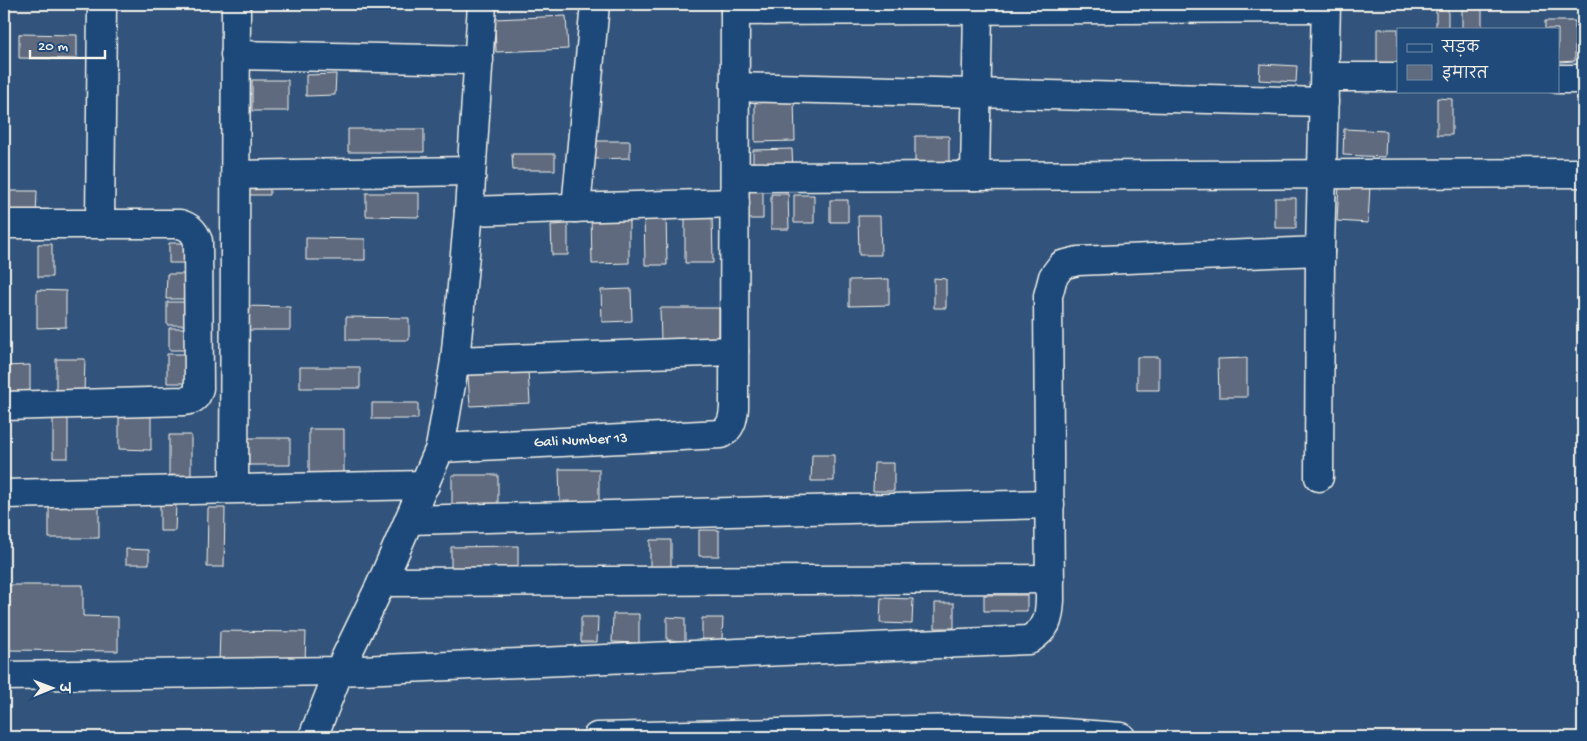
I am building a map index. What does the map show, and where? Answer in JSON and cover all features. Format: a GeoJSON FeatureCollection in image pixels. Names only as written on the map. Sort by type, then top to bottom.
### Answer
{"type":"FeatureCollection","features":[{"type":"Feature","properties":{"kind":"street"},"geometry":{"type":"LineString","coordinates":[[100,224],[102,4]]}},
{"type":"Feature","properties":{"kind":"street"},"geometry":{"type":"LineString","coordinates":[[234,488],[236,4]]}},
{"type":"Feature","properties":{"kind":"street"},"geometry":{"type":"LineString","coordinates":[[312,737],[339,671],[382,582],[440,448],[455,361],[469,211],[482,4]]}},
{"type":"Feature","properties":{"kind":"street"},"geometry":{"type":"LineString","coordinates":[[576,208],[595,4]]}},
{"type":"Feature","properties":{"kind":"street"},"geometry":{"type":"LineString","coordinates":[[455,361],[734,351],[735,7],[978,9],[1326,6],[1320,251],[1319,477]]}},
{"type":"Feature","properties":{"kind":"street"},"geometry":{"type":"LineString","coordinates":[[975,176],[978,9]]}},
{"type":"Feature","properties":{"kind":"street"},"geometry":{"type":"LineString","coordinates":[[235,55],[479,60]]}},
{"type":"Feature","properties":{"kind":"street"},"geometry":{"type":"LineString","coordinates":[[735,87],[976,93],[1325,89],[1397,77]]}},
{"type":"Feature","properties":{"kind":"street"},"geometry":{"type":"LineString","coordinates":[[1560,79],[1583,79]]}},
{"type":"Feature","properties":{"kind":"street"},"geometry":{"type":"LineString","coordinates":[[236,175],[471,170]]}},
{"type":"Feature","properties":{"kind":"street"},"geometry":{"type":"LineString","coordinates":[[469,211],[576,208],[735,190],[975,176],[1583,173]]}},
{"type":"Feature","properties":{"kind":"street"},"geometry":{"type":"LineString","coordinates":[[4,224],[180,224],[189,227],[195,233],[198,241],[200,388],[192,400],[184,401],[4,406]]}},
{"type":"Feature","properties":{"kind":"street"},"geometry":{"type":"LineString","coordinates":[[4,676],[339,671],[1029,640],[1041,632],[1049,617],[1048,296],[1053,277],[1062,265],[1078,261],[1320,251]]}},
{"type":"Feature","properties":{"kind":"street","name":"Gali Number 13"},"geometry":{"type":"LineString","coordinates":[[440,448],[721,434],[728,430],[733,420],[734,351]]}},
{"type":"Feature","properties":{"kind":"street"},"geometry":{"type":"LineString","coordinates":[[4,494],[425,485]]}},
{"type":"Feature","properties":{"kind":"street"},"geometry":{"type":"LineString","coordinates":[[409,520],[1050,504]]}},
{"type":"Feature","properties":{"kind":"street"},"geometry":{"type":"LineString","coordinates":[[382,582],[1050,578]]}},
{"type":"Feature","properties":{"kind":"street"},"geometry":{"type":"LineString","coordinates":[[597,737],[962,730],[1050,732],[1121,737]]}},
{"type":"Feature","properties":{"kind":"building"},"geometry":{"type":"Polygon","coordinates":[[[304,4],[304,5],[277,5],[304,4]]]}},
{"type":"Feature","properties":{"kind":"building"},"geometry":{"type":"Polygon","coordinates":[[[1436,4],[1448,4],[1448,27],[1436,27],[1436,4]]]}},
{"type":"Feature","properties":{"kind":"building"},"geometry":{"type":"Polygon","coordinates":[[[1462,4],[1482,4],[1482,28],[1462,28],[1462,4]]]}},
{"type":"Feature","properties":{"kind":"building"},"geometry":{"type":"Polygon","coordinates":[[[566,16],[568,49],[496,52],[495,19],[566,16]]]}},
{"type":"Feature","properties":{"kind":"building"},"geometry":{"type":"Polygon","coordinates":[[[1545,21],[1575,21],[1575,61],[1560,62],[1560,28],[1545,28],[1545,21]]]}},
{"type":"Feature","properties":{"kind":"building"},"geometry":{"type":"Polygon","coordinates":[[[1377,29],[1397,29],[1397,68],[1377,68],[1377,29]]]}},
{"type":"Feature","properties":{"kind":"building"},"geometry":{"type":"Polygon","coordinates":[[[19,34],[77,35],[77,59],[19,58],[19,34]]]}},
{"type":"Feature","properties":{"kind":"building"},"geometry":{"type":"Polygon","coordinates":[[[1260,64],[1297,66],[1296,82],[1259,80],[1260,64]]]}},
{"type":"Feature","properties":{"kind":"building"},"geometry":{"type":"Polygon","coordinates":[[[336,74],[335,95],[306,96],[306,75],[336,74]]]}},
{"type":"Feature","properties":{"kind":"building"},"geometry":{"type":"Polygon","coordinates":[[[252,80],[288,80],[288,111],[252,111],[252,80]]]}},
{"type":"Feature","properties":{"kind":"building"},"geometry":{"type":"Polygon","coordinates":[[[794,96],[795,141],[755,142],[755,97],[794,96]]]}},
{"type":"Feature","properties":{"kind":"building"},"geometry":{"type":"Polygon","coordinates":[[[1437,98],[1452,99],[1452,135],[1437,135],[1437,98]]]}},
{"type":"Feature","properties":{"kind":"building"},"geometry":{"type":"Polygon","coordinates":[[[348,129],[424,129],[424,152],[348,152],[348,129]]]}},
{"type":"Feature","properties":{"kind":"building"},"geometry":{"type":"Polygon","coordinates":[[[1344,129],[1386,131],[1385,157],[1343,155],[1344,129]]]}},
{"type":"Feature","properties":{"kind":"building"},"geometry":{"type":"Polygon","coordinates":[[[915,136],[949,136],[949,168],[915,168],[915,136]]]}},
{"type":"Feature","properties":{"kind":"building"},"geometry":{"type":"Polygon","coordinates":[[[592,141],[630,141],[630,158],[592,159],[592,141]]]}},
{"type":"Feature","properties":{"kind":"building"},"geometry":{"type":"Polygon","coordinates":[[[792,149],[793,171],[753,172],[753,150],[792,149]]]}},
{"type":"Feature","properties":{"kind":"building"},"geometry":{"type":"Polygon","coordinates":[[[512,154],[555,154],[555,170],[513,170],[512,154]]]}},
{"type":"Feature","properties":{"kind":"building"},"geometry":{"type":"Polygon","coordinates":[[[247,177],[270,177],[270,195],[247,195],[247,177]]]}},
{"type":"Feature","properties":{"kind":"building"},"geometry":{"type":"Polygon","coordinates":[[[1339,184],[1370,186],[1368,223],[1337,221],[1339,184]]]}},
{"type":"Feature","properties":{"kind":"building"},"geometry":{"type":"Polygon","coordinates":[[[743,185],[763,185],[763,219],[743,219],[743,185]]]}},
{"type":"Feature","properties":{"kind":"building"},"geometry":{"type":"Polygon","coordinates":[[[10,191],[37,191],[36,217],[10,216],[10,191]]]}},
{"type":"Feature","properties":{"kind":"building"},"geometry":{"type":"Polygon","coordinates":[[[366,193],[419,193],[419,217],[366,216],[366,193]]]}},
{"type":"Feature","properties":{"kind":"building"},"geometry":{"type":"Polygon","coordinates":[[[771,194],[788,194],[789,229],[771,229],[771,194]]]}},
{"type":"Feature","properties":{"kind":"building"},"geometry":{"type":"Polygon","coordinates":[[[794,195],[814,195],[814,223],[794,223],[794,195]]]}},
{"type":"Feature","properties":{"kind":"building"},"geometry":{"type":"Polygon","coordinates":[[[1275,198],[1296,198],[1296,228],[1275,228],[1275,198]]]}},
{"type":"Feature","properties":{"kind":"building"},"geometry":{"type":"Polygon","coordinates":[[[830,200],[848,200],[848,222],[830,222],[830,200]]]}},
{"type":"Feature","properties":{"kind":"building"},"geometry":{"type":"Polygon","coordinates":[[[644,210],[666,210],[667,265],[645,265],[644,210]]]}},
{"type":"Feature","properties":{"kind":"building"},"geometry":{"type":"Polygon","coordinates":[[[685,212],[712,212],[713,263],[685,263],[685,212]]]}},
{"type":"Feature","properties":{"kind":"building"},"geometry":{"type":"Polygon","coordinates":[[[591,214],[629,214],[629,263],[592,264],[591,214]]]}},
{"type":"Feature","properties":{"kind":"building"},"geometry":{"type":"Polygon","coordinates":[[[858,216],[880,216],[881,255],[859,255],[858,216]]]}},
{"type":"Feature","properties":{"kind":"building"},"geometry":{"type":"Polygon","coordinates":[[[568,224],[568,255],[552,255],[551,225],[568,224]]]}},
{"type":"Feature","properties":{"kind":"building"},"geometry":{"type":"Polygon","coordinates":[[[306,238],[365,239],[365,260],[306,260],[306,238]]]}},
{"type":"Feature","properties":{"kind":"building"},"geometry":{"type":"Polygon","coordinates":[[[169,243],[188,243],[188,263],[169,263],[169,243]]]}},
{"type":"Feature","properties":{"kind":"building"},"geometry":{"type":"Polygon","coordinates":[[[38,244],[52,244],[52,277],[38,277],[38,244]]]}},
{"type":"Feature","properties":{"kind":"building"},"geometry":{"type":"Polygon","coordinates":[[[167,274],[187,274],[187,299],[166,299],[167,274]]]}},
{"type":"Feature","properties":{"kind":"building"},"geometry":{"type":"Polygon","coordinates":[[[934,278],[946,279],[946,308],[934,308],[934,278]]]}},
{"type":"Feature","properties":{"kind":"building"},"geometry":{"type":"Polygon","coordinates":[[[889,279],[889,305],[849,306],[849,280],[889,279]]]}},
{"type":"Feature","properties":{"kind":"building"},"geometry":{"type":"Polygon","coordinates":[[[631,289],[632,321],[602,322],[601,290],[631,289]]]}},
{"type":"Feature","properties":{"kind":"building"},"geometry":{"type":"Polygon","coordinates":[[[37,290],[66,291],[66,327],[37,328],[37,290]]]}},
{"type":"Feature","properties":{"kind":"building"},"geometry":{"type":"Polygon","coordinates":[[[167,302],[187,302],[187,325],[167,325],[167,302]]]}},
{"type":"Feature","properties":{"kind":"building"},"geometry":{"type":"Polygon","coordinates":[[[242,306],[290,307],[290,330],[242,330],[242,306]]]}},
{"type":"Feature","properties":{"kind":"building"},"geometry":{"type":"Polygon","coordinates":[[[660,308],[719,308],[719,340],[661,341],[660,308]]]}},
{"type":"Feature","properties":{"kind":"building"},"geometry":{"type":"Polygon","coordinates":[[[346,317],[409,318],[409,340],[346,340],[346,317]]]}},
{"type":"Feature","properties":{"kind":"building"},"geometry":{"type":"Polygon","coordinates":[[[169,328],[189,328],[189,350],[169,350],[169,328]]]}},
{"type":"Feature","properties":{"kind":"building"},"geometry":{"type":"Polygon","coordinates":[[[167,354],[188,354],[188,383],[167,383],[167,354]]]}},
{"type":"Feature","properties":{"kind":"building"},"geometry":{"type":"Polygon","coordinates":[[[1137,357],[1159,357],[1159,390],[1137,390],[1137,357]]]}},
{"type":"Feature","properties":{"kind":"building"},"geometry":{"type":"Polygon","coordinates":[[[1247,358],[1247,397],[1219,397],[1218,359],[1247,358]]]}},
{"type":"Feature","properties":{"kind":"building"},"geometry":{"type":"Polygon","coordinates":[[[56,359],[85,359],[84,394],[56,393],[56,359]]]}},
{"type":"Feature","properties":{"kind":"building"},"geometry":{"type":"Polygon","coordinates":[[[30,365],[30,397],[4,397],[4,366],[30,365]]]}},
{"type":"Feature","properties":{"kind":"building"},"geometry":{"type":"Polygon","coordinates":[[[300,367],[360,367],[360,388],[300,388],[300,367]]]}},
{"type":"Feature","properties":{"kind":"building"},"geometry":{"type":"Polygon","coordinates":[[[528,371],[530,403],[470,406],[468,375],[528,371]]]}},
{"type":"Feature","properties":{"kind":"building"},"geometry":{"type":"Polygon","coordinates":[[[372,403],[418,403],[418,419],[372,419],[372,403]]]}},
{"type":"Feature","properties":{"kind":"building"},"geometry":{"type":"Polygon","coordinates":[[[119,414],[151,415],[151,450],[119,449],[119,414]]]}},
{"type":"Feature","properties":{"kind":"building"},"geometry":{"type":"Polygon","coordinates":[[[53,416],[68,416],[68,458],[53,458],[53,416]]]}},
{"type":"Feature","properties":{"kind":"building"},"geometry":{"type":"Polygon","coordinates":[[[309,429],[344,429],[344,476],[309,475],[309,429]]]}},
{"type":"Feature","properties":{"kind":"building"},"geometry":{"type":"Polygon","coordinates":[[[169,435],[191,435],[191,476],[169,475],[169,435]]]}},
{"type":"Feature","properties":{"kind":"building"},"geometry":{"type":"Polygon","coordinates":[[[238,438],[290,438],[290,465],[238,465],[238,438]]]}},
{"type":"Feature","properties":{"kind":"building"},"geometry":{"type":"Polygon","coordinates":[[[812,455],[834,455],[834,481],[811,481],[812,455]]]}},
{"type":"Feature","properties":{"kind":"building"},"geometry":{"type":"Polygon","coordinates":[[[874,463],[894,463],[894,491],[873,491],[874,463]]]}},
{"type":"Feature","properties":{"kind":"building"},"geometry":{"type":"Polygon","coordinates":[[[559,469],[599,469],[599,502],[560,502],[559,469]]]}},
{"type":"Feature","properties":{"kind":"building"},"geometry":{"type":"Polygon","coordinates":[[[452,475],[498,475],[498,507],[452,507],[452,475]]]}},
{"type":"Feature","properties":{"kind":"building"},"geometry":{"type":"Polygon","coordinates":[[[160,504],[176,504],[175,531],[160,531],[160,504]]]}},
{"type":"Feature","properties":{"kind":"building"},"geometry":{"type":"Polygon","coordinates":[[[49,505],[99,505],[99,538],[49,538],[49,505]]]}},
{"type":"Feature","properties":{"kind":"building"},"geometry":{"type":"Polygon","coordinates":[[[208,508],[225,508],[224,567],[207,567],[208,508]]]}},
{"type":"Feature","properties":{"kind":"building"},"geometry":{"type":"Polygon","coordinates":[[[699,530],[719,530],[719,556],[699,556],[699,530]]]}},
{"type":"Feature","properties":{"kind":"building"},"geometry":{"type":"Polygon","coordinates":[[[650,540],[671,540],[671,569],[650,568],[650,540]]]}},
{"type":"Feature","properties":{"kind":"building"},"geometry":{"type":"Polygon","coordinates":[[[518,546],[518,571],[451,572],[451,547],[518,546]]]}},
{"type":"Feature","properties":{"kind":"building"},"geometry":{"type":"Polygon","coordinates":[[[126,549],[149,550],[149,564],[126,564],[126,549]]]}},
{"type":"Feature","properties":{"kind":"building"},"geometry":{"type":"Polygon","coordinates":[[[4,585],[83,585],[83,616],[118,617],[118,651],[4,650],[4,585]]]}},
{"type":"Feature","properties":{"kind":"building"},"geometry":{"type":"Polygon","coordinates":[[[984,595],[1027,595],[1027,611],[984,611],[984,595]]]}},
{"type":"Feature","properties":{"kind":"building"},"geometry":{"type":"Polygon","coordinates":[[[881,598],[913,599],[912,624],[880,623],[881,598]]]}},
{"type":"Feature","properties":{"kind":"building"},"geometry":{"type":"Polygon","coordinates":[[[935,603],[954,603],[954,628],[935,628],[935,603]]]}},
{"type":"Feature","properties":{"kind":"building"},"geometry":{"type":"Polygon","coordinates":[[[613,614],[639,614],[639,643],[612,642],[613,614]]]}},
{"type":"Feature","properties":{"kind":"building"},"geometry":{"type":"Polygon","coordinates":[[[581,617],[598,617],[597,642],[581,642],[581,617]]]}},
{"type":"Feature","properties":{"kind":"building"},"geometry":{"type":"Polygon","coordinates":[[[667,617],[685,618],[685,641],[667,640],[667,617]]]}},
{"type":"Feature","properties":{"kind":"building"},"geometry":{"type":"Polygon","coordinates":[[[702,618],[723,618],[722,640],[702,639],[702,618]]]}},
{"type":"Feature","properties":{"kind":"building"},"geometry":{"type":"Polygon","coordinates":[[[220,631],[306,632],[305,664],[219,663],[220,631]]]}}]}
